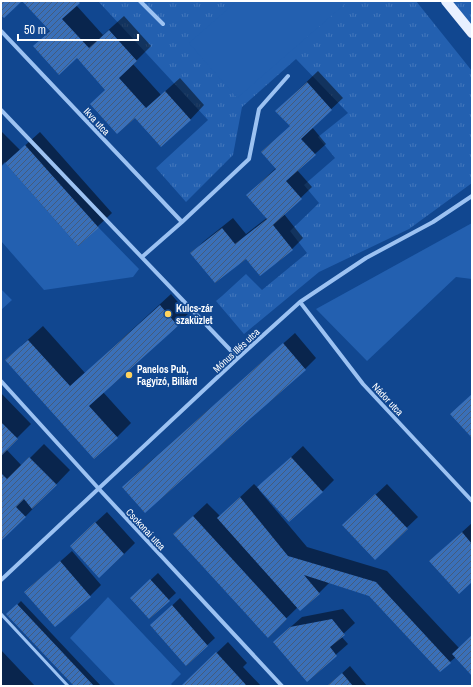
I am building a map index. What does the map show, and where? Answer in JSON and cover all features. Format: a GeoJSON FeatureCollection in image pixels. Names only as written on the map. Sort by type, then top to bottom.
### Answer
{"type":"FeatureCollection","features":[{"type":"Feature","properties":{"kind":"main road"},"geometry":{"type":"LineString","coordinates":[[446,1],[472,33]]}},
{"type":"Feature","properties":{"kind":"street"},"geometry":{"type":"LineString","coordinates":[[140,1],[163,24]]}},
{"type":"Feature","properties":{"kind":"street","name":"Ikva utca"},"geometry":{"type":"LineString","coordinates":[[1,31],[182,222]]}},
{"type":"Feature","properties":{"kind":"street"},"geometry":{"type":"LineString","coordinates":[[142,257],[182,222],[249,159],[259,109],[288,76]]}},
{"type":"Feature","properties":{"kind":"street"},"geometry":{"type":"LineString","coordinates":[[1,110],[238,358]]}},
{"type":"Feature","properties":{"kind":"street","name":"Mónus Illés utca"},"geometry":{"type":"LineString","coordinates":[[1,580],[238,358],[300,302],[366,258],[433,222],[472,196]]}},
{"type":"Feature","properties":{"kind":"street","name":"Nádor utca"},"geometry":{"type":"LineString","coordinates":[[300,302],[364,384],[472,501]]}},
{"type":"Feature","properties":{"kind":"street","name":"Csokonai utca"},"geometry":{"type":"LineString","coordinates":[[1,381],[282,686]]}},
{"type":"Feature","properties":{"kind":"lane"},"geometry":{"type":"LineString","coordinates":[[1,614],[68,686]]}},
{"type":"Feature","properties":{"kind":"green space"},"geometry":{"type":"Polygon","coordinates":[[[98,1],[416,1],[472,71],[472,183],[409,229],[319,272],[244,334],[216,301],[246,274],[262,290],[307,253],[290,231],[319,203],[304,185],[335,158],[318,137],[348,113],[296,59],[242,107],[233,155],[186,202],[156,168],[208,120],[98,1]]]}},
{"type":"Feature","properties":{"kind":"green space"},"geometry":{"type":"Polygon","coordinates":[[[237,1],[341,1],[344,5],[237,98],[189,43],[237,1]]]}},
{"type":"Feature","properties":{"kind":"green space"},"geometry":{"type":"Polygon","coordinates":[[[449,1],[472,1],[472,28],[449,1]]]}},
{"type":"Feature","properties":{"kind":"green space"},"geometry":{"type":"Polygon","coordinates":[[[5,163],[78,246],[99,228],[139,269],[133,277],[44,290],[1,241],[1,167],[5,163]]]}},
{"type":"Feature","properties":{"kind":"green space"},"geometry":{"type":"Polygon","coordinates":[[[472,223],[472,279],[456,277],[367,361],[316,309],[472,223]]]}},
{"type":"Feature","properties":{"kind":"green space"},"geometry":{"type":"Polygon","coordinates":[[[1,289],[12,300],[1,310],[1,289]]]}},
{"type":"Feature","properties":{"kind":"green space"},"geometry":{"type":"Polygon","coordinates":[[[108,597],[181,674],[171,684],[173,686],[116,686],[70,638],[108,597]]]}},
{"type":"Feature","properties":{"kind":"building"},"geometry":{"type":"Polygon","coordinates":[[[1,1],[22,1],[4,18],[1,15],[1,1]]]}},
{"type":"Feature","properties":{"kind":"building"},"geometry":{"type":"Polygon","coordinates":[[[22,1],[78,1],[80,3],[62,19],[89,48],[109,30],[137,61],[119,78],[146,108],[165,91],[191,120],[161,147],[135,118],[117,134],[90,104],[105,90],[77,58],[59,75],[33,46],[50,31],[22,1]]]}},
{"type":"Feature","properties":{"kind":"building"},"geometry":{"type":"Polygon","coordinates":[[[307,82],[332,110],[301,139],[316,155],[286,181],[302,199],[273,225],[293,250],[260,276],[246,259],[215,283],[190,253],[222,228],[235,244],[267,219],[246,195],[276,169],[261,152],[290,126],[275,111],[307,82]]]}},
{"type":"Feature","properties":{"kind":"building"},"geometry":{"type":"Polygon","coordinates":[[[25,145],[99,228],[78,246],[5,163],[25,145]]]}},
{"type":"Feature","properties":{"kind":"building"},"geometry":{"type":"Polygon","coordinates":[[[160,305],[178,326],[89,406],[118,438],[94,459],[5,360],[28,340],[70,386],[160,305]]]}},
{"type":"Feature","properties":{"kind":"building"},"geometry":{"type":"Polygon","coordinates":[[[283,343],[306,370],[145,513],[122,487],[283,343]]]}},
{"type":"Feature","properties":{"kind":"building"},"geometry":{"type":"Polygon","coordinates":[[[472,394],[472,438],[450,414],[472,394]]]}},
{"type":"Feature","properties":{"kind":"building"},"geometry":{"type":"Polygon","coordinates":[[[1,422],[18,439],[1,456],[1,422]]]}},
{"type":"Feature","properties":{"kind":"building"},"geometry":{"type":"Polygon","coordinates":[[[29,457],[57,485],[32,509],[24,499],[16,507],[26,517],[2,540],[1,473],[7,479],[29,457]]]}},
{"type":"Feature","properties":{"kind":"building"},"geometry":{"type":"Polygon","coordinates":[[[291,457],[323,492],[289,522],[257,487],[291,457]]]}},
{"type":"Feature","properties":{"kind":"building"},"geometry":{"type":"Polygon","coordinates":[[[375,494],[408,529],[375,560],[342,525],[375,494]]]}},
{"type":"Feature","properties":{"kind":"building"},"geometry":{"type":"Polygon","coordinates":[[[240,497],[288,556],[376,582],[451,663],[440,672],[369,596],[304,575],[320,594],[300,611],[217,518],[240,497]]]}},
{"type":"Feature","properties":{"kind":"building"},"geometry":{"type":"Polygon","coordinates":[[[193,516],[287,619],[268,638],[173,534],[193,516]]]}},
{"type":"Feature","properties":{"kind":"building"},"geometry":{"type":"Polygon","coordinates":[[[95,522],[124,554],[99,578],[70,546],[95,522]]]}},
{"type":"Feature","properties":{"kind":"building"},"geometry":{"type":"Polygon","coordinates":[[[462,532],[472,544],[472,582],[459,594],[429,561],[462,532]]]}},
{"type":"Feature","properties":{"kind":"building"},"geometry":{"type":"Polygon","coordinates":[[[60,561],[91,597],[55,627],[24,592],[60,561]]]}},
{"type":"Feature","properties":{"kind":"building"},"geometry":{"type":"Polygon","coordinates":[[[150,579],[170,601],[149,619],[130,598],[150,579]]]}},
{"type":"Feature","properties":{"kind":"building"},"geometry":{"type":"Polygon","coordinates":[[[17,604],[94,686],[74,686],[6,614],[17,604]]]}},
{"type":"Feature","properties":{"kind":"building"},"geometry":{"type":"Polygon","coordinates":[[[172,605],[208,646],[186,666],[150,625],[172,605]]]}},
{"type":"Feature","properties":{"kind":"building"},"geometry":{"type":"Polygon","coordinates":[[[332,619],[345,635],[330,647],[337,656],[307,682],[273,642],[290,627],[332,619]]]}},
{"type":"Feature","properties":{"kind":"building"},"geometry":{"type":"Polygon","coordinates":[[[472,635],[472,676],[452,654],[472,635]]]}},
{"type":"Feature","properties":{"kind":"building"},"geometry":{"type":"Polygon","coordinates":[[[216,652],[247,686],[181,686],[216,652]]]}},
{"type":"Feature","properties":{"kind":"building"},"geometry":{"type":"Polygon","coordinates":[[[342,673],[353,686],[327,686],[342,673]]]}},
{"type":"Feature","properties":{"kind":"place","name":"Kulcs-zár szaküzlet"},"geometry":{"type":"Point","coordinates":[168,314]}},
{"type":"Feature","properties":{"kind":"place","name":"Panelos Pub, Fagyizó, Biliárd"},"geometry":{"type":"Point","coordinates":[129,375]}}]}
